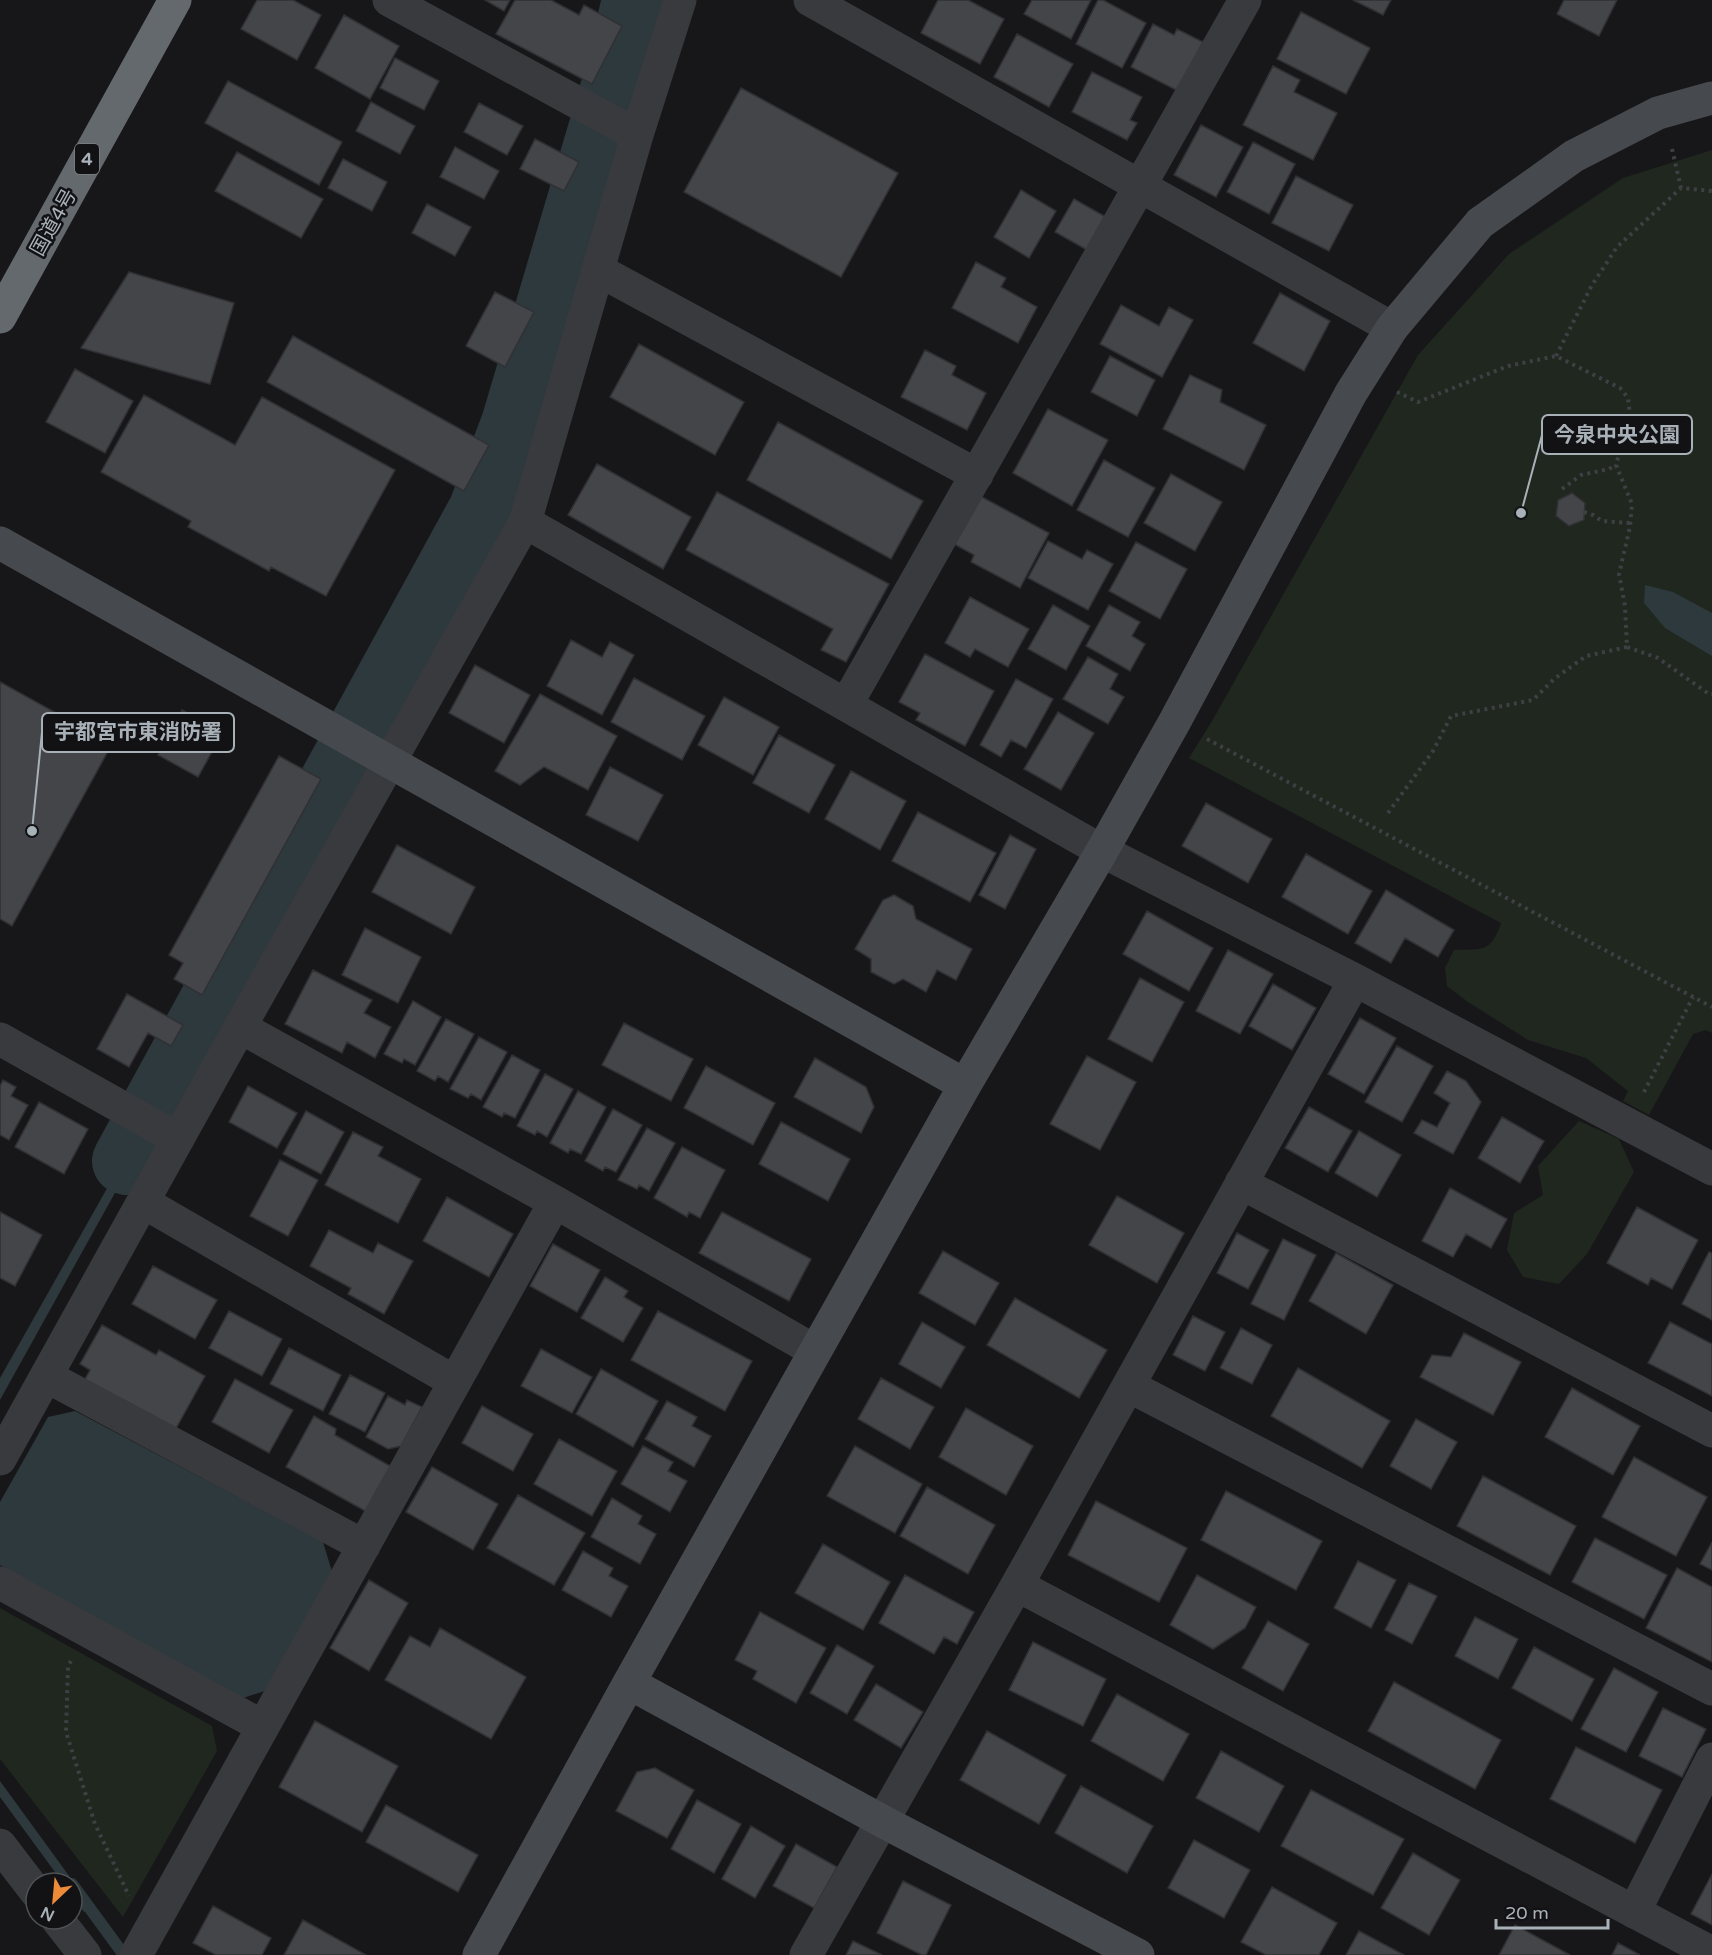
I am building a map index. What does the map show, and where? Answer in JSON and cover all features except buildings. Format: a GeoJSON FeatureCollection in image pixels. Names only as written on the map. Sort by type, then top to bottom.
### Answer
{"type":"FeatureCollection","features":[{"type":"Feature","properties":{"kind":"highway","name":"国道4号"},"geometry":{"type":"LineString","coordinates":[[0,317],[175,0]]}},
{"type":"Feature","properties":{"kind":"street"},"geometry":{"type":"LineString","coordinates":[[389,0],[637,135]]}},
{"type":"Feature","properties":{"kind":"street"},"geometry":{"type":"LineString","coordinates":[[0,1459],[389,761],[525,522],[637,135],[680,0]]}},
{"type":"Feature","properties":{"kind":"street"},"geometry":{"type":"LineString","coordinates":[[810,0],[1392,328]]}},
{"type":"Feature","properties":{"kind":"street"},"geometry":{"type":"LineString","coordinates":[[846,705],[1245,0]]}},
{"type":"Feature","properties":{"kind":"street"},"geometry":{"type":"LineString","coordinates":[[479,1955],[965,1085],[1175,721],[1351,393],[1392,328],[1480,223],[1574,156],[1658,113],[1712,98]]}},
{"type":"Feature","properties":{"kind":"street"},"geometry":{"type":"LineString","coordinates":[[598,270],[977,475]]}},
{"type":"Feature","properties":{"kind":"street"},"geometry":{"type":"LineString","coordinates":[[525,522],[1102,851],[1712,1169]]}},
{"type":"Feature","properties":{"kind":"street"},"geometry":{"type":"LineString","coordinates":[[0,543],[965,1085]]}},
{"type":"Feature","properties":{"kind":"street"},"geometry":{"type":"LineString","coordinates":[[806,1955],[1017,1585],[1355,981]]}},
{"type":"Feature","properties":{"kind":"street"},"geometry":{"type":"LineString","coordinates":[[240,1027],[555,1202],[816,1351]]}},
{"type":"Feature","properties":{"kind":"street"},"geometry":{"type":"LineString","coordinates":[[0,1039],[178,1139]]}},
{"type":"Feature","properties":{"kind":"street"},"geometry":{"type":"LineString","coordinates":[[1241,1183],[1712,1431]]}},
{"type":"Feature","properties":{"kind":"street"},"geometry":{"type":"LineString","coordinates":[[143,1202],[455,1382]]}},
{"type":"Feature","properties":{"kind":"street"},"geometry":{"type":"LineString","coordinates":[[140,1948],[555,1202]]}},
{"type":"Feature","properties":{"kind":"street"},"geometry":{"type":"LineString","coordinates":[[46,1376],[364,1546]]}},
{"type":"Feature","properties":{"kind":"street"},"geometry":{"type":"LineString","coordinates":[[1129,1386],[1712,1689]]}},
{"type":"Feature","properties":{"kind":"street"},"geometry":{"type":"LineString","coordinates":[[0,1583],[262,1726]]}},
{"type":"Feature","properties":{"kind":"street"},"geometry":{"type":"LineString","coordinates":[[1017,1585],[1712,1953]]}},
{"type":"Feature","properties":{"kind":"street"},"geometry":{"type":"LineString","coordinates":[[629,1683],[882,1821],[1138,1955]]}},
{"type":"Feature","properties":{"kind":"street"},"geometry":{"type":"LineString","coordinates":[[1634,1912],[1712,1759]]}},
{"type":"Feature","properties":{"kind":"street"},"geometry":{"type":"LineString","coordinates":[[0,1845],[24,1876]]}},
{"type":"Feature","properties":{"kind":"street"},"geometry":{"type":"LineString","coordinates":[[66,1931],[85,1955]]}},
{"type":"Feature","properties":{"kind":"path"},"geometry":{"type":"LineString","coordinates":[[1672,149],[1681,188]]}},
{"type":"Feature","properties":{"kind":"path"},"geometry":{"type":"LineString","coordinates":[[1556,356],[1592,285],[1617,247],[1681,188],[1712,191]]}},
{"type":"Feature","properties":{"kind":"path"},"geometry":{"type":"LineString","coordinates":[[1397,392],[1418,402],[1508,366],[1556,356],[1620,388],[1628,398],[1630,415],[1616,465],[1632,504],[1631,524],[1619,574],[1625,606],[1627,647]]}},
{"type":"Feature","properties":{"kind":"path"},"geometry":{"type":"LineString","coordinates":[[1562,489],[1581,476],[1616,465]]}},
{"type":"Feature","properties":{"kind":"path"},"geometry":{"type":"LineString","coordinates":[[1584,512],[1602,521],[1631,524]]}},
{"type":"Feature","properties":{"kind":"path"},"geometry":{"type":"LineString","coordinates":[[1388,813],[1433,751],[1451,716],[1533,700],[1554,679],[1586,656],[1627,647],[1658,658],[1712,694]]}},
{"type":"Feature","properties":{"kind":"path"},"geometry":{"type":"LineString","coordinates":[[1175,721],[1712,1007]]}},
{"type":"Feature","properties":{"kind":"path"},"geometry":{"type":"LineString","coordinates":[[1628,1124],[1693,997]]}},
{"type":"Feature","properties":{"kind":"path"},"geometry":{"type":"LineString","coordinates":[[87,1631],[68,1666],[66,1732],[95,1824],[131,1901]]}},
{"type":"Feature","properties":{"kind":"shaded area"},"geometry":{"type":"Polygon","coordinates":[[[635,0],[646,0],[620,83],[611,80],[635,0]]]}},
{"type":"Feature","properties":{"kind":"shaded area"},"geometry":{"type":"Polygon","coordinates":[[[1712,150],[1712,1033],[1706,1030],[1693,1034],[1649,1115],[1623,1101],[1628,1091],[1586,1058],[1528,1040],[1447,986],[1445,968],[1454,950],[1484,947],[1493,940],[1501,923],[1189,758],[1418,355],[1509,254],[1623,178],[1712,150]]]}},
{"type":"Feature","properties":{"kind":"shaded area"},"geometry":{"type":"Polygon","coordinates":[[[589,154],[598,157],[486,508],[390,688],[379,682],[480,504],[589,154]]]}},
{"type":"Feature","properties":{"kind":"shaded area"},"geometry":{"type":"Polygon","coordinates":[[[1645,585],[1673,592],[1712,613],[1712,656],[1665,628],[1644,603],[1645,585]]]}},
{"type":"Feature","properties":{"kind":"shaded area"},"geometry":{"type":"Polygon","coordinates":[[[317,814],[326,819],[181,1072],[173,1068],[317,814]]]}},
{"type":"Feature","properties":{"kind":"shaded area"},"geometry":{"type":"Polygon","coordinates":[[[1579,1121],[1619,1139],[1634,1172],[1587,1254],[1559,1284],[1523,1277],[1507,1250],[1514,1213],[1543,1195],[1538,1166],[1579,1121]]]}},
{"type":"Feature","properties":{"kind":"shaded area"},"geometry":{"type":"Polygon","coordinates":[[[123,1160],[131,1164],[0,1400],[0,1378],[123,1160]]]}},
{"type":"Feature","properties":{"kind":"shaded area"},"geometry":{"type":"Polygon","coordinates":[[[75,1411],[323,1542],[333,1575],[268,1690],[243,1698],[0,1565],[0,1502],[48,1417],[75,1411]]]}},
{"type":"Feature","properties":{"kind":"shaded area"},"geometry":{"type":"Polygon","coordinates":[[[0,1608],[212,1726],[217,1751],[123,1917],[0,1759],[0,1608]]]}},
{"type":"Feature","properties":{"kind":"shaded area"},"geometry":{"type":"Polygon","coordinates":[[[0,1781],[66,1871],[54,1871],[0,1797],[0,1781]]]}},
{"type":"Feature","properties":{"kind":"shaded area"},"geometry":{"type":"Polygon","coordinates":[[[84,1896],[91,1906],[84,1912],[84,1896]]]}},
{"type":"Feature","properties":{"kind":"waterway"},"geometry":{"type":"LineString","coordinates":[[126,1161],[482,511],[515,424],[619,73],[636,0]]}},
{"type":"Feature","properties":{"kind":"waterway"},"geometry":{"type":"LineString","coordinates":[[84,1900],[124,1955]]}},
{"type":"Feature","properties":{"kind":"place","name":"今泉中央公園"},"geometry":{"type":"Point","coordinates":[1521,513]}},
{"type":"Feature","properties":{"kind":"place","name":"宇都宮市東消防署"},"geometry":{"type":"Point","coordinates":[32,831]}}]}
